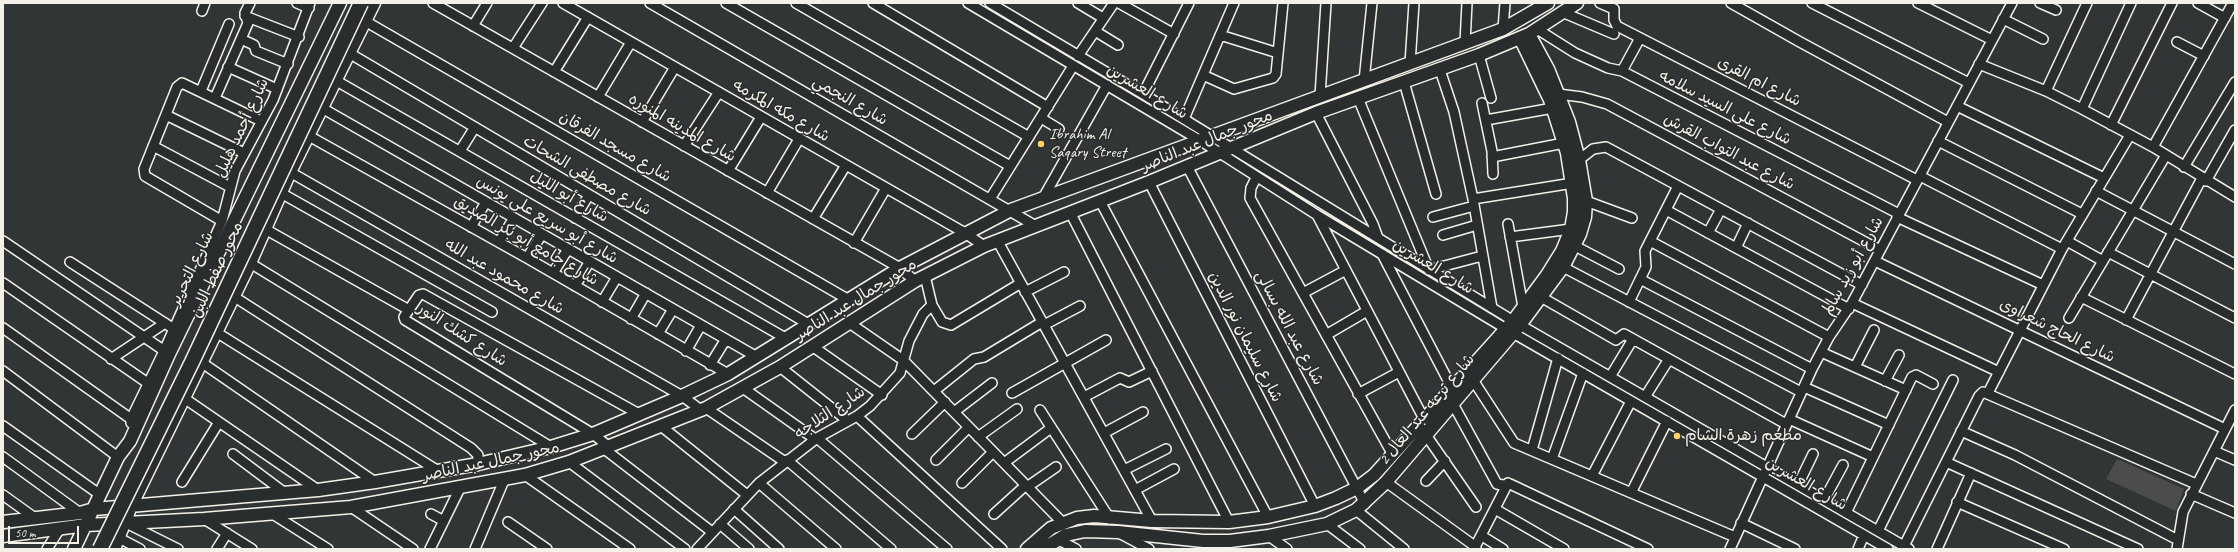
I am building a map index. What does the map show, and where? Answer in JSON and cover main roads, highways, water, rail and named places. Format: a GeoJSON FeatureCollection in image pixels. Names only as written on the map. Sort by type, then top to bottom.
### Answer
{"type":"FeatureCollection","features":[{"type":"Feature","properties":{"kind":"main road","name":"محور صفط اللبن"},"geometry":{"type":"LineString","coordinates":[[94,549],[186,360],[351,3]]}},
{"type":"Feature","properties":{"kind":"main road","name":"محور صفط اللبن"},"geometry":{"type":"LineString","coordinates":[[100,549],[192,362],[361,3]]}},
{"type":"Feature","properties":{"kind":"place","name":"Ibrahim Al Saqary Street"},"geometry":{"type":"Point","coordinates":[1041,144]}},
{"type":"Feature","properties":{"kind":"place","name":"مطعم زهرة الشام"},"geometry":{"type":"Point","coordinates":[1677,436]}}]}
